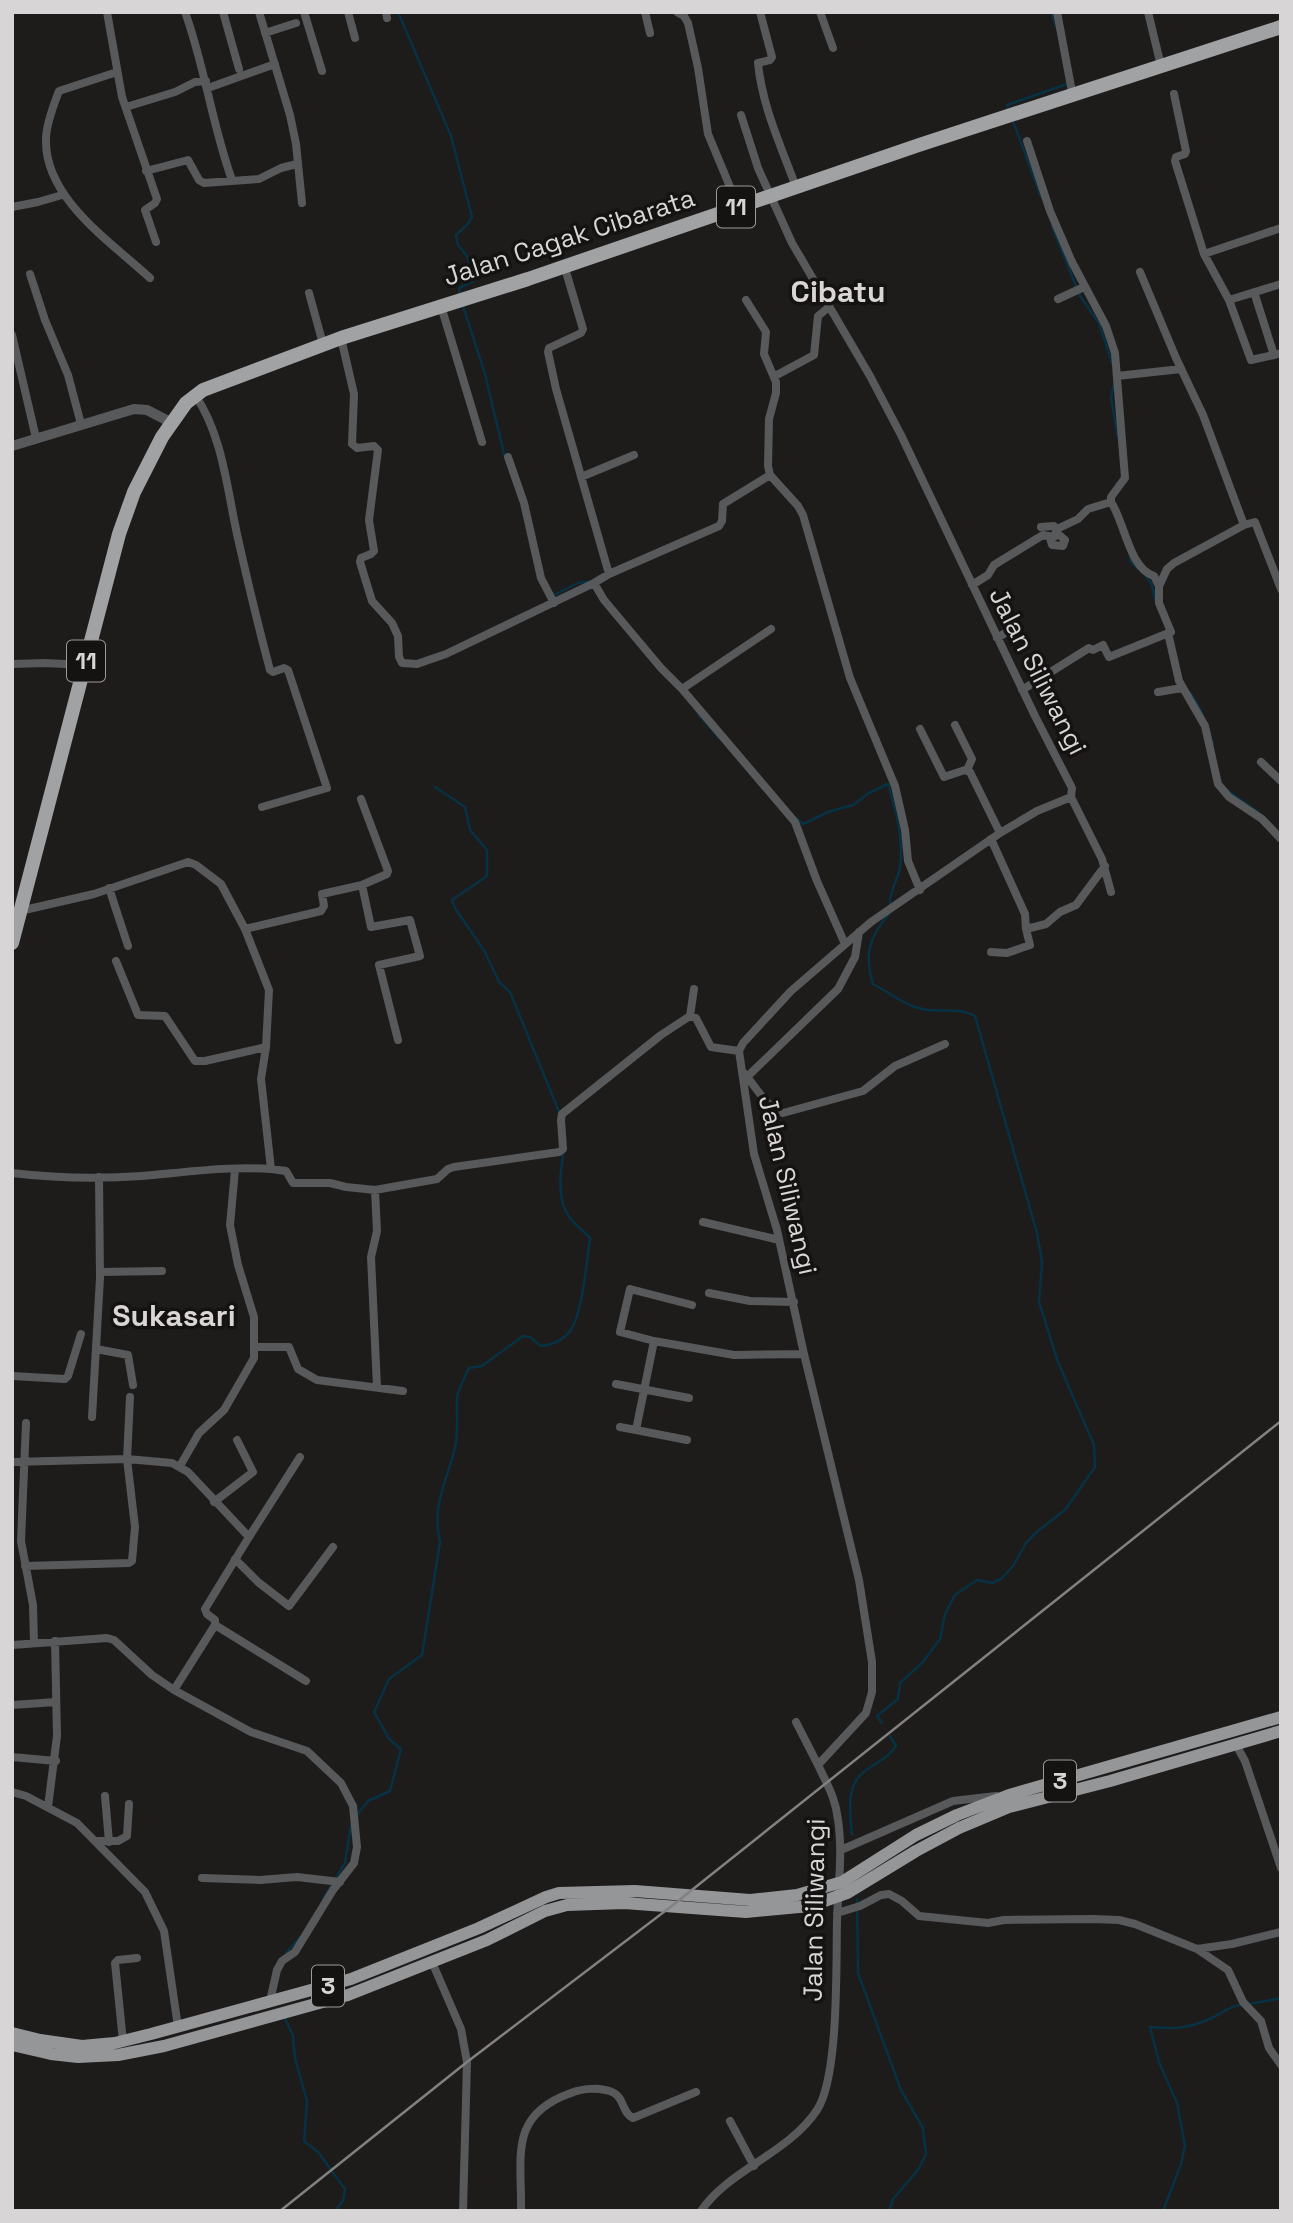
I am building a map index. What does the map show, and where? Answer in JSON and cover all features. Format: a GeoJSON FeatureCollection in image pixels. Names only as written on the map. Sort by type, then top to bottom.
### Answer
{"type":"FeatureCollection","features":[{"type":"Feature","properties":{"kind":"highway","name":"Jalan Cagak Cibarata"},"geometry":{"type":"LineString","coordinates":[[195,395],[234,377],[323,344],[1281,27]]}},
{"type":"Feature","properties":{"kind":"highway","name":"11"},"geometry":{"type":"LineString","coordinates":[[12,943],[110,563],[127,510],[145,469],[172,423],[195,395]]}},
{"type":"Feature","properties":{"kind":"main road","name":"3"},"geometry":{"type":"LineString","coordinates":[[12,2045],[78,2057],[118,2055],[164,2046],[348,1995],[487,1940],[545,1911],[567,1905],[624,1903],[705,1910],[796,1909],[822,1896],[916,1835],[957,1815],[1009,1795],[1281,1717]]}},
{"type":"Feature","properties":{"kind":"main road","name":"3"},"geometry":{"type":"LineString","coordinates":[[12,2033],[66,2045],[101,2045],[178,2027],[351,1979],[479,1928],[553,1894],[571,1891],[635,1891],[750,1900],[797,1895],[822,1896],[853,1890],[915,1851],[959,1828],[1009,1807],[1110,1781],[1281,1731]]}},
{"type":"Feature","properties":{"kind":"street"},"geometry":{"type":"LineString","coordinates":[[107,12],[126,107],[157,199],[145,210],[156,242]]}},
{"type":"Feature","properties":{"kind":"street"},"geometry":{"type":"LineString","coordinates":[[185,12],[232,180]]}},
{"type":"Feature","properties":{"kind":"street"},"geometry":{"type":"LineString","coordinates":[[223,12],[239,69]]}},
{"type":"Feature","properties":{"kind":"street"},"geometry":{"type":"LineString","coordinates":[[259,12],[290,115],[302,203]]}},
{"type":"Feature","properties":{"kind":"street"},"geometry":{"type":"LineString","coordinates":[[304,12],[322,71]]}},
{"type":"Feature","properties":{"kind":"street"},"geometry":{"type":"LineString","coordinates":[[348,12],[355,38]]}},
{"type":"Feature","properties":{"kind":"street"},"geometry":{"type":"LineString","coordinates":[[645,12],[650,33]]}},
{"type":"Feature","properties":{"kind":"street"},"geometry":{"type":"LineString","coordinates":[[761,12],[772,57],[758,63],[762,89],[769,117],[796,187]]}},
{"type":"Feature","properties":{"kind":"street"},"geometry":{"type":"LineString","coordinates":[[820,12],[832,48]]}},
{"type":"Feature","properties":{"kind":"street"},"geometry":{"type":"LineString","coordinates":[[1057,12],[1073,97]]}},
{"type":"Feature","properties":{"kind":"street"},"geometry":{"type":"LineString","coordinates":[[1149,12],[1161,66]]}},
{"type":"Feature","properties":{"kind":"street"},"geometry":{"type":"LineString","coordinates":[[684,14],[696,58],[708,134],[738,206]]}},
{"type":"Feature","properties":{"kind":"street"},"geometry":{"type":"LineString","coordinates":[[265,33],[296,23]]}},
{"type":"Feature","properties":{"kind":"street"},"geometry":{"type":"LineString","coordinates":[[126,107],[175,92],[195,82],[207,84],[275,64]]}},
{"type":"Feature","properties":{"kind":"street"},"geometry":{"type":"LineString","coordinates":[[117,72],[58,92],[46,139],[51,167],[62,195],[69,199],[86,223],[115,245],[150,278]]}},
{"type":"Feature","properties":{"kind":"street"},"geometry":{"type":"LineString","coordinates":[[1174,94],[1186,151],[1175,161],[1204,254],[1228,300],[1251,360],[1278,354],[1254,292]]}},
{"type":"Feature","properties":{"kind":"street","name":"Jalan Siliwangi"},"geometry":{"type":"LineString","coordinates":[[701,2211],[709,2201],[806,2126],[825,2094],[832,2048],[841,1850],[839,1821],[832,1792],[818,1765],[866,1713],[872,1692],[873,1670],[859,1580],[779,1240],[754,1154],[745,1074],[739,1051],[791,991],[859,932],[1000,833],[1037,811],[1070,797],[1072,788],[1022,690],[901,435],[870,376],[792,243],[758,169],[740,115]]}},
{"type":"Feature","properties":{"kind":"street"},"geometry":{"type":"LineString","coordinates":[[1027,141],[1050,211],[1084,286],[1106,326],[1115,353],[1125,478],[1111,497],[1111,502],[1119,514],[1136,564],[1145,573],[1154,576],[1159,586]]}},
{"type":"Feature","properties":{"kind":"street"},"geometry":{"type":"LineString","coordinates":[[146,171],[188,160],[202,183],[259,179],[281,168],[297,164]]}},
{"type":"Feature","properties":{"kind":"street"},"geometry":{"type":"LineString","coordinates":[[12,207],[62,195]]}},
{"type":"Feature","properties":{"kind":"street"},"geometry":{"type":"LineString","coordinates":[[1204,254],[1281,228]]}},
{"type":"Feature","properties":{"kind":"street"},"geometry":{"type":"LineString","coordinates":[[564,265],[583,329],[581,333],[548,351],[556,389],[609,574]]}},
{"type":"Feature","properties":{"kind":"street"},"geometry":{"type":"LineString","coordinates":[[1140,272],[1203,415],[1244,524]]}},
{"type":"Feature","properties":{"kind":"street"},"geometry":{"type":"LineString","coordinates":[[30,274],[45,320],[68,375],[81,424]]}},
{"type":"Feature","properties":{"kind":"street"},"geometry":{"type":"LineString","coordinates":[[1228,300],[1281,284]]}},
{"type":"Feature","properties":{"kind":"street"},"geometry":{"type":"LineString","coordinates":[[1058,299],[1084,286]]}},
{"type":"Feature","properties":{"kind":"street"},"geometry":{"type":"LineString","coordinates":[[309,292],[323,344]]}},
{"type":"Feature","properties":{"kind":"street"},"geometry":{"type":"LineString","coordinates":[[746,300],[766,332],[764,354],[775,376],[776,393],[769,419],[770,475],[798,506],[805,521],[850,678],[895,786],[905,830],[908,861],[920,890]]}},
{"type":"Feature","properties":{"kind":"street"},"geometry":{"type":"LineString","coordinates":[[441,306],[482,442]]}},
{"type":"Feature","properties":{"kind":"street"},"geometry":{"type":"LineString","coordinates":[[775,376],[812,358],[815,353],[818,316],[829,307]]}},
{"type":"Feature","properties":{"kind":"street"},"geometry":{"type":"LineString","coordinates":[[12,335],[36,438]]}},
{"type":"Feature","properties":{"kind":"street"},"geometry":{"type":"LineString","coordinates":[[341,338],[354,394],[352,444],[357,448],[374,446],[378,450],[369,520],[374,551],[359,562],[372,601],[393,623],[402,663],[417,664],[446,654],[609,574],[719,526],[723,504],[770,475]]}},
{"type":"Feature","properties":{"kind":"street"},"geometry":{"type":"LineString","coordinates":[[1117,376],[1181,369]]}},
{"type":"Feature","properties":{"kind":"street"},"geometry":{"type":"LineString","coordinates":[[195,395],[208,417],[221,461],[270,670],[288,670],[327,788],[262,807]]}},
{"type":"Feature","properties":{"kind":"street"},"geometry":{"type":"LineString","coordinates":[[12,446],[138,408],[153,412],[172,423]]}},
{"type":"Feature","properties":{"kind":"street"},"geometry":{"type":"LineString","coordinates":[[581,477],[634,455]]}},
{"type":"Feature","properties":{"kind":"street"},"geometry":{"type":"LineString","coordinates":[[508,457],[524,503],[541,578],[554,603]]}},
{"type":"Feature","properties":{"kind":"street"},"geometry":{"type":"LineString","coordinates":[[972,585],[1014,552],[1043,535],[1055,533],[1078,519],[1088,509],[1111,502]]}},
{"type":"Feature","properties":{"kind":"street"},"geometry":{"type":"LineString","coordinates":[[1281,588],[1254,522],[1244,524],[1174,563],[1167,569],[1159,586],[1159,603],[1169,633],[1181,688],[1205,726],[1218,784],[1229,797],[1262,819],[1281,839]]}},
{"type":"Feature","properties":{"kind":"street"},"geometry":{"type":"LineString","coordinates":[[1041,527],[1054,526],[1055,533]]}},
{"type":"Feature","properties":{"kind":"street"},"geometry":{"type":"LineString","coordinates":[[594,583],[604,600],[660,668],[682,689],[795,822],[845,944]]}},
{"type":"Feature","properties":{"kind":"street"},"geometry":{"type":"LineString","coordinates":[[997,638],[1017,626]]}},
{"type":"Feature","properties":{"kind":"street"},"geometry":{"type":"LineString","coordinates":[[682,689],[771,629]]}},
{"type":"Feature","properties":{"kind":"street"},"geometry":{"type":"LineString","coordinates":[[1022,690],[1089,648],[1093,650],[1103,645],[1110,656],[1169,633]]}},
{"type":"Feature","properties":{"kind":"street"},"geometry":{"type":"LineString","coordinates":[[12,664],[85,665]]}},
{"type":"Feature","properties":{"kind":"street"},"geometry":{"type":"LineString","coordinates":[[1162,691],[1181,688]]}},
{"type":"Feature","properties":{"kind":"street"},"geometry":{"type":"LineString","coordinates":[[920,729],[944,777],[967,770],[972,759],[955,725]]}},
{"type":"Feature","properties":{"kind":"street"},"geometry":{"type":"LineString","coordinates":[[1261,762],[1281,781]]}},
{"type":"Feature","properties":{"kind":"street"},"geometry":{"type":"LineString","coordinates":[[967,770],[1000,833]]}},
{"type":"Feature","properties":{"kind":"street"},"geometry":{"type":"LineString","coordinates":[[1070,797],[1105,866],[1111,892]]}},
{"type":"Feature","properties":{"kind":"street"},"geometry":{"type":"LineString","coordinates":[[245,929],[321,911],[324,906],[323,894],[362,885],[386,874],[388,871],[361,799]]}},
{"type":"Feature","properties":{"kind":"street"},"geometry":{"type":"LineString","coordinates":[[991,839],[1025,914],[1030,945],[1007,953],[991,952]]}},
{"type":"Feature","properties":{"kind":"street"},"geometry":{"type":"LineString","coordinates":[[20,911],[94,894],[192,863],[221,884],[245,929],[269,990],[266,1047],[261,1079],[271,1168]]}},
{"type":"Feature","properties":{"kind":"street"},"geometry":{"type":"LineString","coordinates":[[1026,929],[1046,923],[1060,912],[1076,905],[1105,866]]}},
{"type":"Feature","properties":{"kind":"street"},"geometry":{"type":"LineString","coordinates":[[362,885],[371,928],[410,920],[420,956],[379,965],[398,1040]]}},
{"type":"Feature","properties":{"kind":"street"},"geometry":{"type":"LineString","coordinates":[[110,888],[128,946]]}},
{"type":"Feature","properties":{"kind":"street"},"geometry":{"type":"LineString","coordinates":[[859,932],[855,957],[838,989],[745,1074],[776,1111],[783,1113],[863,1091],[895,1066],[945,1044]]}},
{"type":"Feature","properties":{"kind":"street"},"geometry":{"type":"LineString","coordinates":[[117,961],[138,1015],[165,1016],[195,1061],[266,1047]]}},
{"type":"Feature","properties":{"kind":"street"},"geometry":{"type":"LineString","coordinates":[[12,1172],[99,1177],[271,1168],[286,1171],[293,1183],[330,1183],[375,1190],[437,1179],[447,1169],[454,1167],[559,1152],[563,1149],[562,1114],[660,1035],[690,1016],[694,989]]}},
{"type":"Feature","properties":{"kind":"street"},"geometry":{"type":"LineString","coordinates":[[690,1016],[696,1018],[711,1047],[739,1051]]}},
{"type":"Feature","properties":{"kind":"street"},"geometry":{"type":"LineString","coordinates":[[180,1466],[196,1437],[224,1410],[254,1358],[254,1317],[238,1265],[230,1224],[235,1170]]}},
{"type":"Feature","properties":{"kind":"street"},"geometry":{"type":"LineString","coordinates":[[92,1417],[100,1272],[99,1177]]}},
{"type":"Feature","properties":{"kind":"street"},"geometry":{"type":"LineString","coordinates":[[375,1190],[377,1231],[370,1257],[377,1387]]}},
{"type":"Feature","properties":{"kind":"street"},"geometry":{"type":"LineString","coordinates":[[704,1222],[779,1240]]}},
{"type":"Feature","properties":{"kind":"street"},"geometry":{"type":"LineString","coordinates":[[100,1272],[162,1271]]}},
{"type":"Feature","properties":{"kind":"street"},"geometry":{"type":"LineString","coordinates":[[692,1306],[630,1289],[620,1332],[734,1355],[804,1354]]}},
{"type":"Feature","properties":{"kind":"street"},"geometry":{"type":"LineString","coordinates":[[709,1293],[750,1301],[794,1302]]}},
{"type":"Feature","properties":{"kind":"street"},"geometry":{"type":"LineString","coordinates":[[12,1376],[65,1379],[81,1334]]}},
{"type":"Feature","properties":{"kind":"street"},"geometry":{"type":"LineString","coordinates":[[636,1430],[654,1341]]}},
{"type":"Feature","properties":{"kind":"street"},"geometry":{"type":"LineString","coordinates":[[255,1348],[289,1347],[295,1366],[310,1378],[404,1391]]}},
{"type":"Feature","properties":{"kind":"street"},"geometry":{"type":"LineString","coordinates":[[96,1349],[128,1355],[133,1385]]}},
{"type":"Feature","properties":{"kind":"street"},"geometry":{"type":"LineString","coordinates":[[616,1384],[689,1398]]}},
{"type":"Feature","properties":{"kind":"street"},"geometry":{"type":"LineString","coordinates":[[25,1566],[132,1561],[135,1527],[127,1459],[130,1397]]}},
{"type":"Feature","properties":{"kind":"street"},"geometry":{"type":"LineString","coordinates":[[26,1423],[21,1541],[33,1605],[34,1643]]}},
{"type":"Feature","properties":{"kind":"street"},"geometry":{"type":"LineString","coordinates":[[620,1427],[687,1440]]}},
{"type":"Feature","properties":{"kind":"street"},"geometry":{"type":"LineString","coordinates":[[214,1502],[253,1474],[237,1440]]}},
{"type":"Feature","properties":{"kind":"street"},"geometry":{"type":"LineString","coordinates":[[174,1689],[215,1625],[215,1620],[205,1609],[300,1457]]}},
{"type":"Feature","properties":{"kind":"street"},"geometry":{"type":"LineString","coordinates":[[12,1462],[127,1459],[172,1462],[180,1466],[249,1537]]}},
{"type":"Feature","properties":{"kind":"street"},"geometry":{"type":"LineString","coordinates":[[235,1559],[258,1582],[289,1606],[333,1547]]}},
{"type":"Feature","properties":{"kind":"street"},"geometry":{"type":"LineString","coordinates":[[215,1625],[306,1681]]}},
{"type":"Feature","properties":{"kind":"street"},"geometry":{"type":"LineString","coordinates":[[12,1645],[107,1638],[114,1640],[152,1675],[174,1689],[251,1732],[307,1751],[341,1783],[353,1806],[357,1847],[354,1863],[295,1952],[282,1961],[270,2001]]}},
{"type":"Feature","properties":{"kind":"street"},"geometry":{"type":"LineString","coordinates":[[48,1807],[56,1761],[55,1641]]}},
{"type":"Feature","properties":{"kind":"street"},"geometry":{"type":"LineString","coordinates":[[12,1705],[56,1702]]}},
{"type":"Feature","properties":{"kind":"street"},"geometry":{"type":"LineString","coordinates":[[796,1722],[818,1765]]}},
{"type":"Feature","properties":{"kind":"street"},"geometry":{"type":"LineString","coordinates":[[1235,1743],[1245,1761],[1281,1868]]}},
{"type":"Feature","properties":{"kind":"street"},"geometry":{"type":"LineString","coordinates":[[12,1757],[56,1761]]}},
{"type":"Feature","properties":{"kind":"street"},"geometry":{"type":"LineString","coordinates":[[12,1792],[77,1823],[138,1883],[161,1922],[178,2027]]}},
{"type":"Feature","properties":{"kind":"street"},"geometry":{"type":"LineString","coordinates":[[841,1850],[953,1801],[1009,1795]]}},
{"type":"Feature","properties":{"kind":"street"},"geometry":{"type":"LineString","coordinates":[[105,1796],[108,1842]]}},
{"type":"Feature","properties":{"kind":"street"},"geometry":{"type":"LineString","coordinates":[[97,1842],[118,1841],[128,1835],[129,1804]]}},
{"type":"Feature","properties":{"kind":"street"},"geometry":{"type":"LineString","coordinates":[[202,1878],[260,1880],[297,1877],[340,1882]]}},
{"type":"Feature","properties":{"kind":"street"},"geometry":{"type":"LineString","coordinates":[[838,1913],[889,1894],[919,1916],[988,1923],[1055,1919],[1119,1920],[1135,1924],[1197,1949],[1228,1970],[1245,2006],[1261,2021],[1269,2048],[1281,2064]]}},
{"type":"Feature","properties":{"kind":"street"},"geometry":{"type":"LineString","coordinates":[[1197,1949],[1281,1933]]}},
{"type":"Feature","properties":{"kind":"street"},"geometry":{"type":"LineString","coordinates":[[123,2041],[115,1963],[118,1960],[137,1958]]}},
{"type":"Feature","properties":{"kind":"street"},"geometry":{"type":"LineString","coordinates":[[432,1962],[461,2029],[467,2062],[463,2211]]}},
{"type":"Feature","properties":{"kind":"street"},"geometry":{"type":"LineString","coordinates":[[521,2211],[523,2133],[530,2121],[553,2100],[582,2089],[612,2092],[619,2098],[627,2115],[633,2118],[696,2092]]}},
{"type":"Feature","properties":{"kind":"street"},"geometry":{"type":"LineString","coordinates":[[730,2121],[754,2166]]}},
{"type":"Feature","properties":{"kind":"waterway"},"geometry":{"type":"LineString","coordinates":[[398,12],[451,136],[472,217],[456,235],[458,245],[467,256],[474,281],[459,288],[460,296]]}},
{"type":"Feature","properties":{"kind":"waterway"},"geometry":{"type":"LineString","coordinates":[[1051,12],[1056,26]]}},
{"type":"Feature","properties":{"kind":"waterway"},"geometry":{"type":"LineString","coordinates":[[1009,111],[1007,105],[1067,84]]}},
{"type":"Feature","properties":{"kind":"waterway"},"geometry":{"type":"LineString","coordinates":[[1013,121],[1041,197]]}},
{"type":"Feature","properties":{"kind":"waterway"},"geometry":{"type":"LineString","coordinates":[[1052,226],[1080,296],[1099,323],[1112,363]]}},
{"type":"Feature","properties":{"kind":"waterway"},"geometry":{"type":"LineString","coordinates":[[463,306],[485,374],[505,458]]}},
{"type":"Feature","properties":{"kind":"waterway"},"geometry":{"type":"LineString","coordinates":[[1114,383],[1111,398],[1118,438]]}},
{"type":"Feature","properties":{"kind":"waterway"},"geometry":{"type":"LineString","coordinates":[[1130,556],[1131,562],[1140,570]]}},
{"type":"Feature","properties":{"kind":"waterway"},"geometry":{"type":"LineString","coordinates":[[1145,574],[1152,585],[1155,600]]}},
{"type":"Feature","properties":{"kind":"waterway"},"geometry":{"type":"LineString","coordinates":[[554,595],[578,583],[592,581]]}},
{"type":"Feature","properties":{"kind":"waterway"},"geometry":{"type":"LineString","coordinates":[[1191,693],[1203,715]]}},
{"type":"Feature","properties":{"kind":"waterway"},"geometry":{"type":"LineString","coordinates":[[698,714],[719,738]]}},
{"type":"Feature","properties":{"kind":"waterway"},"geometry":{"type":"LineString","coordinates":[[1209,731],[1213,744]]}},
{"type":"Feature","properties":{"kind":"waterway"},"geometry":{"type":"LineString","coordinates":[[796,818],[803,824],[828,812],[853,805],[888,784],[901,846],[900,867],[890,904]]}},
{"type":"Feature","properties":{"kind":"waterway"},"geometry":{"type":"LineString","coordinates":[[435,787],[465,807],[470,830],[487,850],[487,876],[452,900],[485,952],[499,982],[510,992],[560,1114]]}},
{"type":"Feature","properties":{"kind":"waterway"},"geometry":{"type":"LineString","coordinates":[[1227,790],[1258,812]]}},
{"type":"Feature","properties":{"kind":"waterway"},"geometry":{"type":"LineString","coordinates":[[882,1723],[877,1716],[898,1699],[900,1683],[923,1662],[940,1639],[945,1614],[955,1595],[977,1580],[992,1583],[1001,1579],[1013,1566],[1026,1543],[1065,1510],[1095,1467],[1094,1445],[1058,1362],[1039,1302],[1042,1261],[1037,1233],[975,1016],[957,1011],[919,1008],[873,984],[869,964],[870,946],[877,930],[889,914]]}},
{"type":"Feature","properties":{"kind":"waterway"},"geometry":{"type":"LineString","coordinates":[[356,1816],[368,1801],[390,1791],[401,1749],[389,1739],[374,1712],[389,1679],[422,1655],[440,1542],[437,1516],[456,1441],[457,1398],[462,1383],[469,1368],[482,1366],[523,1336],[530,1337],[541,1346],[561,1339],[570,1331],[578,1313],[590,1238],[570,1218],[563,1203],[560,1176],[564,1151]]}},
{"type":"Feature","properties":{"kind":"waterway"},"geometry":{"type":"LineString","coordinates":[[852,1835],[850,1800],[854,1784],[865,1771],[893,1750],[896,1746],[890,1736]]}},
{"type":"Feature","properties":{"kind":"waterway"},"geometry":{"type":"LineString","coordinates":[[323,1899],[345,1863],[351,1825]]}},
{"type":"Feature","properties":{"kind":"waterway"},"geometry":{"type":"LineString","coordinates":[[857,1899],[858,1973],[901,2090],[923,2128],[926,2154],[918,2170],[893,2199],[889,2211]]}},
{"type":"Feature","properties":{"kind":"waterway"},"geometry":{"type":"LineString","coordinates":[[286,1953],[300,1937]]}},
{"type":"Feature","properties":{"kind":"waterway"},"geometry":{"type":"LineString","coordinates":[[1250,2004],[1281,1998]]}},
{"type":"Feature","properties":{"kind":"waterway"},"geometry":{"type":"LineString","coordinates":[[1163,2211],[1185,2146],[1177,2103],[1159,2062],[1150,2027],[1188,2026],[1243,2005]]}},
{"type":"Feature","properties":{"kind":"waterway"},"geometry":{"type":"LineString","coordinates":[[284,2016],[293,2036],[295,2059],[307,2101],[304,2141],[318,2152],[345,2189],[343,2201],[335,2211]]}},
{"type":"Feature","properties":{"kind":"railway"},"geometry":{"type":"LineString","coordinates":[[280,2211],[467,2062],[673,1905],[1281,1421]]}},
{"type":"Feature","properties":{"kind":"district","name":"Cibatu"},"geometry":{"type":"Point","coordinates":[838,292]}},
{"type":"Feature","properties":{"kind":"district","name":"Sukasari"},"geometry":{"type":"Point","coordinates":[174,1316]}}]}
